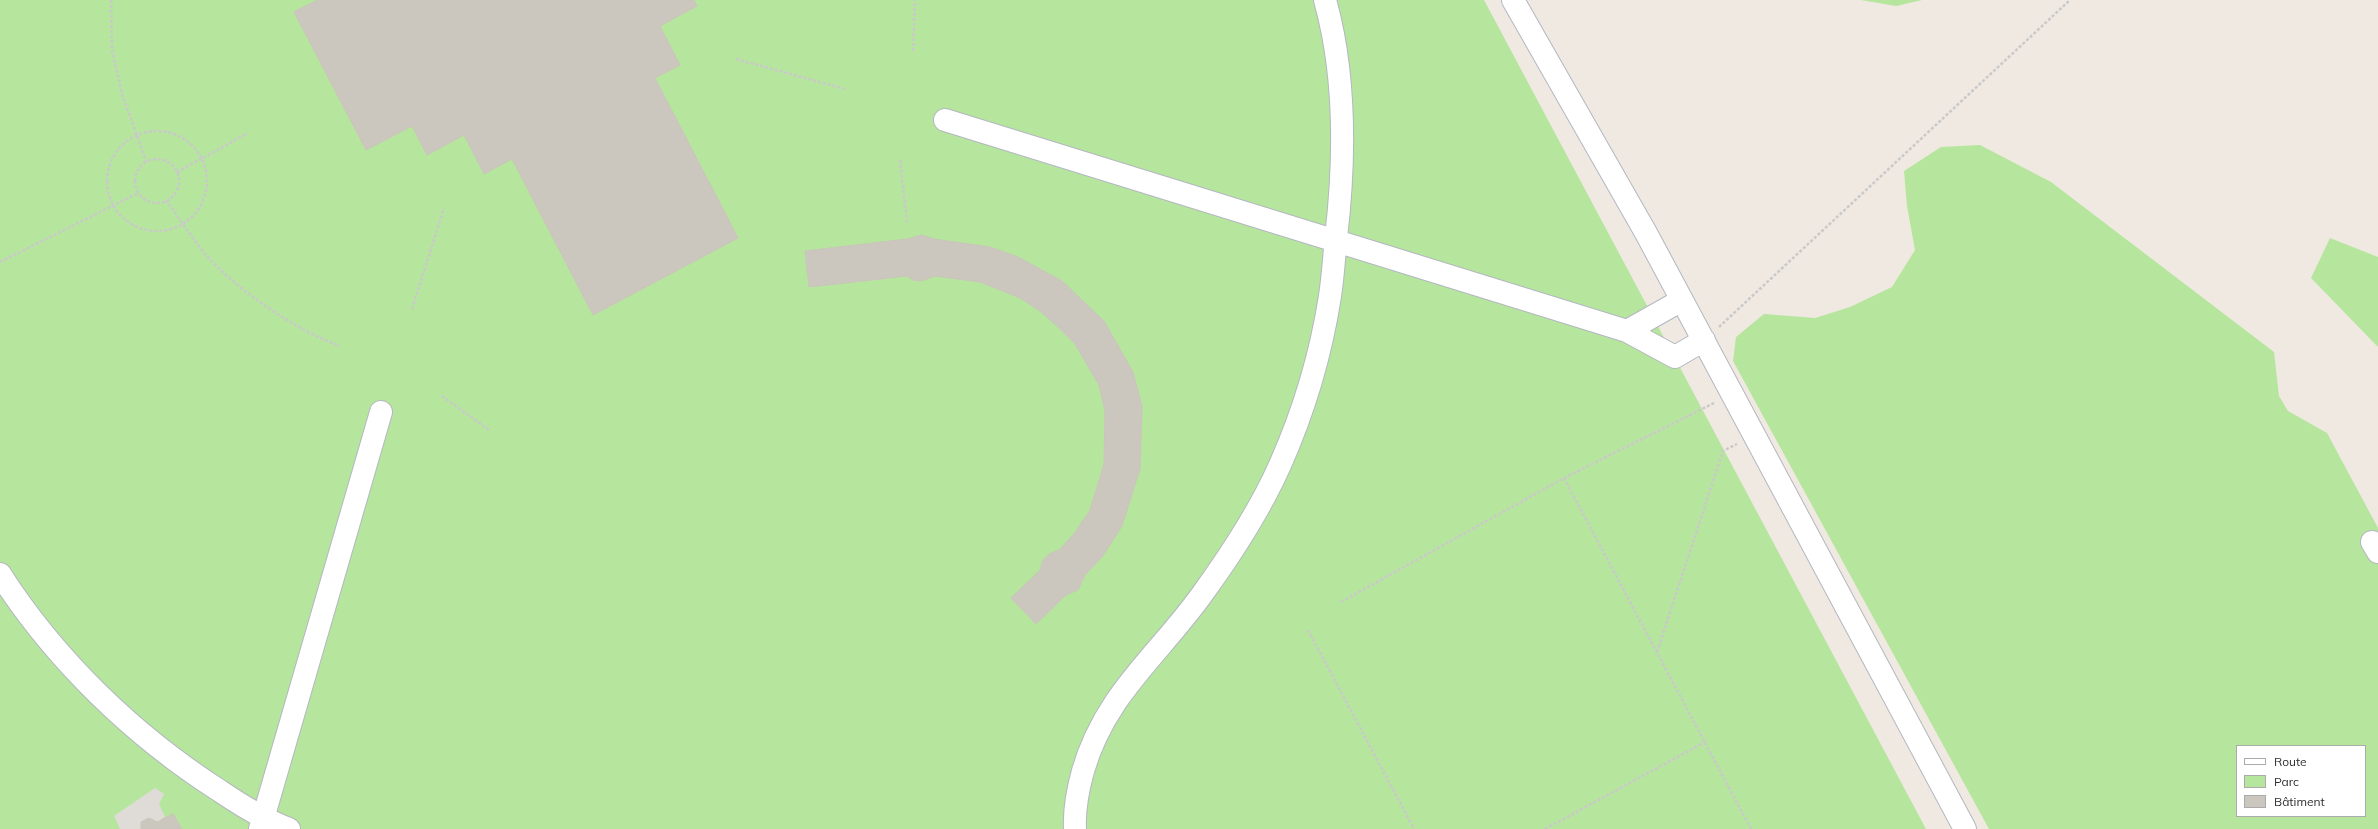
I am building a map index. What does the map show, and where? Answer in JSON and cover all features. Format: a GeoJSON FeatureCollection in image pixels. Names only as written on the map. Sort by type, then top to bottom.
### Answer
{"type":"FeatureCollection","features":[{"type":"Feature","properties":{"kind":"street"},"geometry":{"type":"LineString","coordinates":[[1075,829],[1079,788],[1090,748],[1112,705],[1141,667],[1174,632],[1203,593],[1243,533],[1280,466],[1308,393],[1322,343],[1331,295],[1343,181],[1341,98],[1325,0]]}},
{"type":"Feature","properties":{"kind":"street"},"geometry":{"type":"LineString","coordinates":[[1513,0],[1704,340],[1965,829]]}},
{"type":"Feature","properties":{"kind":"street"},"geometry":{"type":"LineString","coordinates":[[945,120],[1628,331],[1675,357],[1704,340]]}},
{"type":"Feature","properties":{"kind":"street"},"geometry":{"type":"LineString","coordinates":[[1628,331],[1682,300]]}},
{"type":"Feature","properties":{"kind":"street"},"geometry":{"type":"LineString","coordinates":[[261,824],[381,412]]}},
{"type":"Feature","properties":{"kind":"street"},"geometry":{"type":"LineString","coordinates":[[0,574],[15,598],[72,666],[134,728],[261,824],[288,829]]}},
{"type":"Feature","properties":{"kind":"path"},"geometry":{"type":"LineString","coordinates":[[111,0],[112,50],[122,94],[146,162]]}},
{"type":"Feature","properties":{"kind":"path"},"geometry":{"type":"LineString","coordinates":[[913,51],[915,0]]}},
{"type":"Feature","properties":{"kind":"path"},"geometry":{"type":"LineString","coordinates":[[1704,340],[2070,0]]}},
{"type":"Feature","properties":{"kind":"path"},"geometry":{"type":"LineString","coordinates":[[736,59],[845,89]]}},
{"type":"Feature","properties":{"kind":"path"},"geometry":{"type":"LineString","coordinates":[[151,130],[166,131],[181,136],[193,145],[203,159],[207,172],[208,187],[203,202],[195,214],[184,224],[171,230],[157,232],[144,230],[131,225],[112,206],[107,192],[106,178],[109,165],[115,153],[124,142],[136,135],[151,130]]}},
{"type":"Feature","properties":{"kind":"path"},"geometry":{"type":"LineString","coordinates":[[177,172],[248,133]]}},
{"type":"Feature","properties":{"kind":"path"},"geometry":{"type":"LineString","coordinates":[[160,159],[167,161],[177,172],[178,185],[172,196],[166,200],[160,202],[148,201],[138,193],[135,179],[136,172],[146,162],[160,159]]}},
{"type":"Feature","properties":{"kind":"path"},"geometry":{"type":"LineString","coordinates":[[900,160],[907,222]]}},
{"type":"Feature","properties":{"kind":"path"},"geometry":{"type":"LineString","coordinates":[[0,262],[138,193]]}},
{"type":"Feature","properties":{"kind":"path"},"geometry":{"type":"LineString","coordinates":[[166,200],[202,250],[237,285],[280,314],[340,346]]}},
{"type":"Feature","properties":{"kind":"path"},"geometry":{"type":"LineString","coordinates":[[412,309],[444,208]]}},
{"type":"Feature","properties":{"kind":"path"},"geometry":{"type":"LineString","coordinates":[[1340,602],[1564,478],[1732,394]]}},
{"type":"Feature","properties":{"kind":"path"},"geometry":{"type":"LineString","coordinates":[[442,396],[489,430]]}},
{"type":"Feature","properties":{"kind":"path"},"geometry":{"type":"LineString","coordinates":[[1657,652],[1723,451],[1755,435]]}},
{"type":"Feature","properties":{"kind":"path"},"geometry":{"type":"LineString","coordinates":[[1564,478],[1751,829]]}},
{"type":"Feature","properties":{"kind":"path"},"geometry":{"type":"LineString","coordinates":[[1308,630],[1414,829]]}},
{"type":"Feature","properties":{"kind":"path"},"geometry":{"type":"LineString","coordinates":[[1546,829],[1705,742]]}},
{"type":"Feature","properties":{"kind":"green space"},"geometry":{"type":"Polygon","coordinates":[[[0,0],[1484,0],[1926,829],[0,829],[0,0]]]}},
{"type":"Feature","properties":{"kind":"green space"},"geometry":{"type":"Polygon","coordinates":[[[1861,0],[1922,0],[1896,6],[1861,0]]]}},
{"type":"Feature","properties":{"kind":"green space"},"geometry":{"type":"Polygon","coordinates":[[[1980,145],[2051,182],[2274,352],[2279,396],[2288,411],[2327,433],[2378,528],[2378,829],[1989,829],[1733,361],[1736,337],[1764,314],[1815,318],[1850,307],[1892,287],[1915,250],[1907,206],[1904,171],[1941,147],[1980,145]]]}},
{"type":"Feature","properties":{"kind":"green space"},"geometry":{"type":"Polygon","coordinates":[[[2330,238],[2378,257],[2378,347],[2311,278],[2330,238]]]}},
{"type":"Feature","properties":{"kind":"shaded area"},"geometry":{"type":"Polygon","coordinates":[[[155,788],[164,794],[159,804],[165,817],[157,822],[149,818],[141,822],[141,829],[120,829],[114,816],[155,788]]]}},
{"type":"Feature","properties":{"kind":"building"},"geometry":{"type":"Polygon","coordinates":[[[318,0],[694,0],[697,6],[660,26],[680,65],[655,78],[738,238],[593,315],[512,159],[484,174],[464,135],[427,155],[412,126],[366,150],[294,12],[318,0]]]}},
{"type":"Feature","properties":{"kind":"building"},"geometry":{"type":"Polygon","coordinates":[[[922,235],[934,239],[990,247],[1018,257],[1062,281],[1104,321],[1133,372],[1142,406],[1140,469],[1122,526],[1102,557],[1085,575],[1078,590],[1066,595],[1036,624],[1011,598],[1040,570],[1043,560],[1049,554],[1059,550],[1074,534],[1090,510],[1104,464],[1105,411],[1099,385],[1075,344],[1040,311],[1020,298],[980,282],[935,276],[921,281],[913,280],[907,276],[809,287],[805,251],[907,239],[922,235]]]}},
{"type":"Feature","properties":{"kind":"building"},"geometry":{"type":"Polygon","coordinates":[[[173,814],[182,829],[141,829],[141,822],[149,818],[157,822],[173,814]]]}}]}
